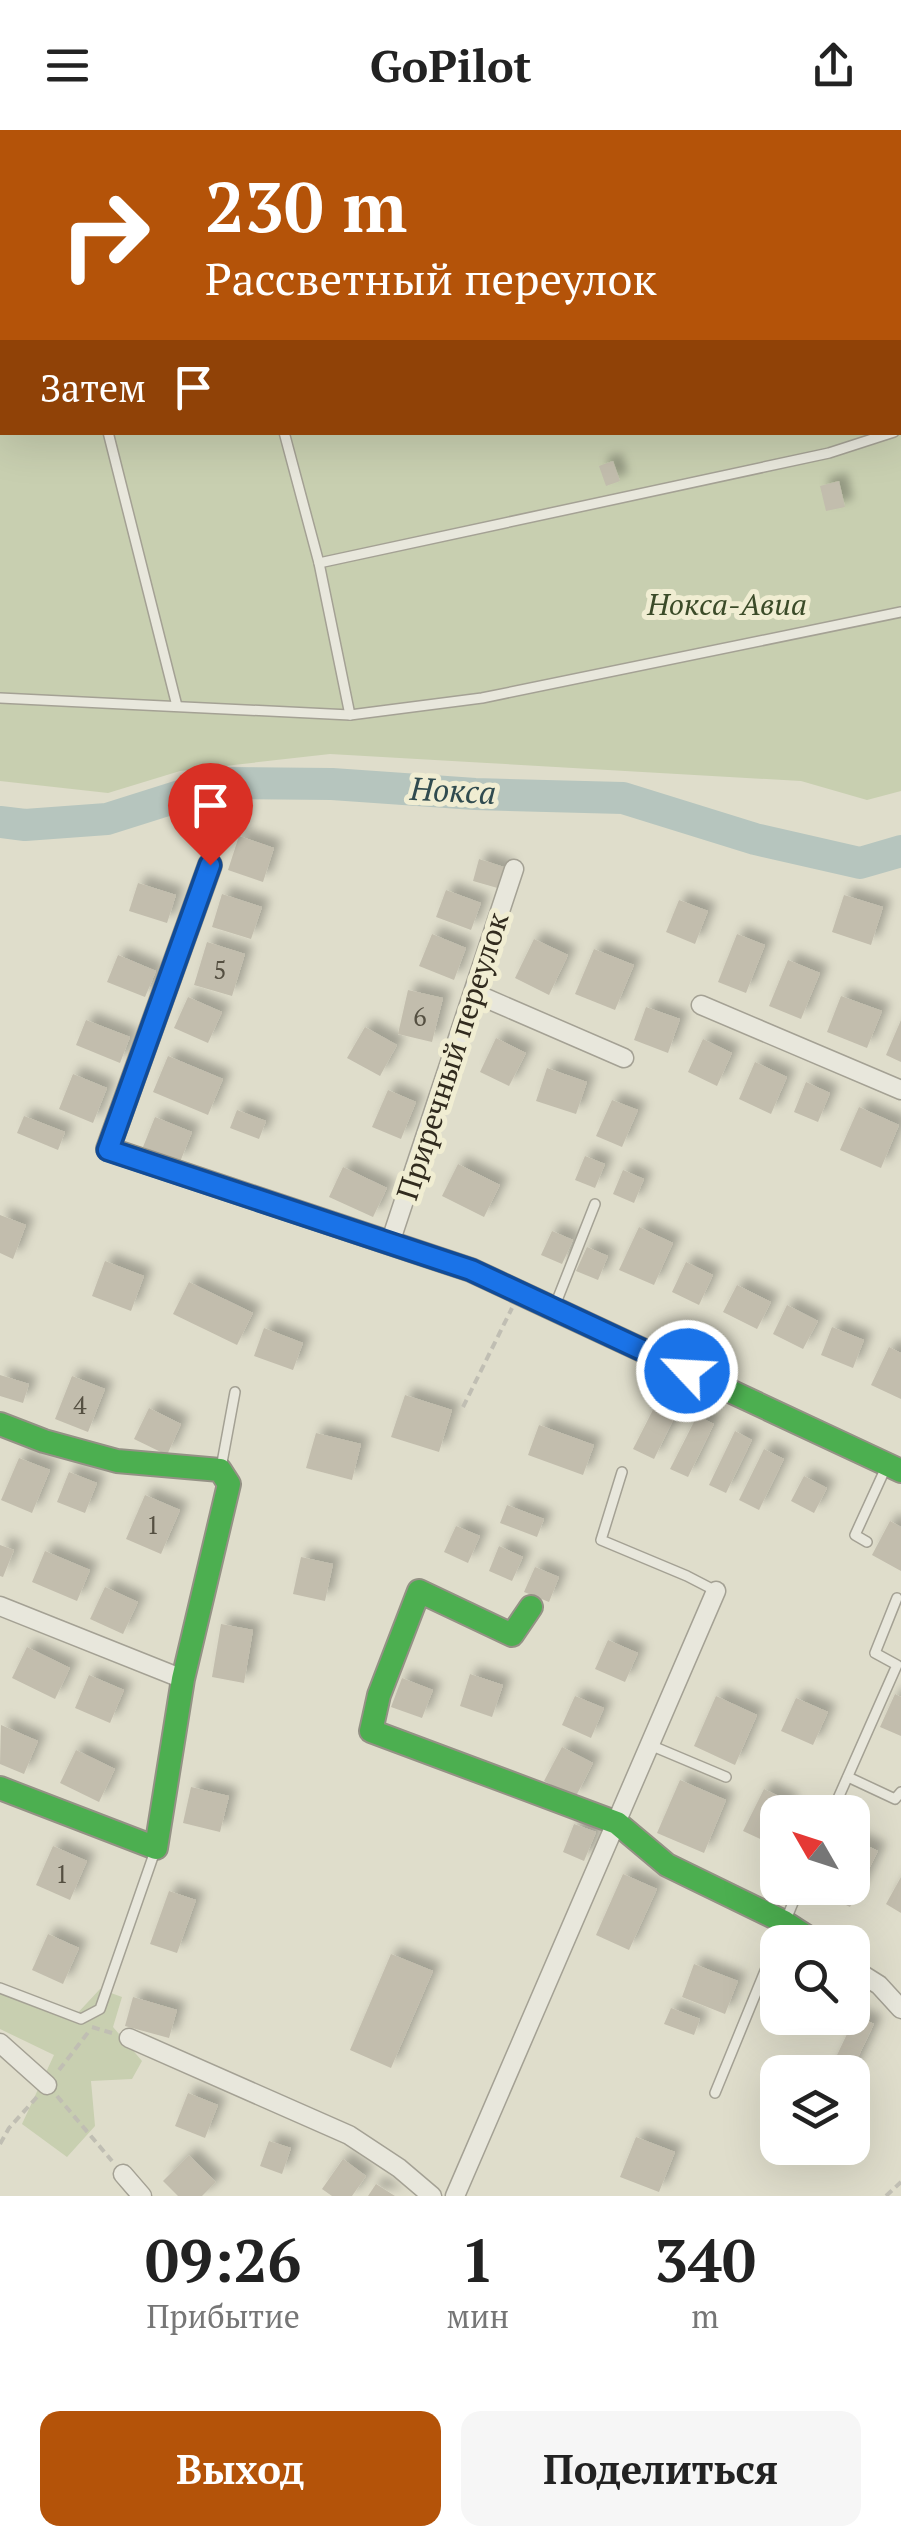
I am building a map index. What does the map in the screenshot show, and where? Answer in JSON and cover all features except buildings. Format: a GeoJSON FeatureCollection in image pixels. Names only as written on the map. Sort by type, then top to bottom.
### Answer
{"type":"FeatureCollection","features":[{"type":"Feature","properties":{"kind":"street"},"geometry":{"type":"LineString","coordinates":[[210,865],[108,1150],[471,1270],[894,1468]]}},
{"type":"Feature","properties":{"kind":"street","name":"Приречный переулок"},"geometry":{"type":"LineString","coordinates":[[390,1243],[514,870]]}},
{"type":"Feature","properties":{"kind":"street"},"geometry":{"type":"LineString","coordinates":[[474,993],[624,1058]]}},
{"type":"Feature","properties":{"kind":"street"},"geometry":{"type":"LineString","coordinates":[[701,1005],[901,1090]]}},
{"type":"Feature","properties":{"kind":"street"},"geometry":{"type":"LineString","coordinates":[[0,1424],[117,1460],[220,1470],[229,1484],[183,1679],[156,1848],[0,1788]]}},
{"type":"Feature","properties":{"kind":"street"},"geometry":{"type":"LineString","coordinates":[[455,2196],[716,1590]]}},
{"type":"Feature","properties":{"kind":"street"},"geometry":{"type":"LineString","coordinates":[[531,1607],[512,1634],[418,1591],[379,1695],[372,1731],[617,1823],[667,1865],[789,1925]]}},
{"type":"Feature","properties":{"kind":"street"},"geometry":{"type":"LineString","coordinates":[[0,1606],[183,1679]]}},
{"type":"Feature","properties":{"kind":"street"},"geometry":{"type":"LineString","coordinates":[[870,1980],[901,2010]]}},
{"type":"Feature","properties":{"kind":"street"},"geometry":{"type":"LineString","coordinates":[[128,2038],[350,2135],[432,2196]]}},
{"type":"Feature","properties":{"kind":"street"},"geometry":{"type":"LineString","coordinates":[[0,2043],[47,2085]]}},
{"type":"Feature","properties":{"kind":"street"},"geometry":{"type":"LineString","coordinates":[[123,2174],[142,2196]]}},
{"type":"Feature","properties":{"kind":"lane"},"geometry":{"type":"LineString","coordinates":[[109,435],[177,706]]}},
{"type":"Feature","properties":{"kind":"lane"},"geometry":{"type":"LineString","coordinates":[[285,435],[319,563],[350,715]]}},
{"type":"Feature","properties":{"kind":"lane"},"geometry":{"type":"LineString","coordinates":[[319,563],[829,453],[885,435]]}},
{"type":"Feature","properties":{"kind":"lane"},"geometry":{"type":"LineString","coordinates":[[0,698],[350,715],[482,698],[901,612]]}},
{"type":"Feature","properties":{"kind":"lane"},"geometry":{"type":"LineString","coordinates":[[554,1308],[595,1204]]}},
{"type":"Feature","properties":{"kind":"lane"},"geometry":{"type":"LineString","coordinates":[[220,1470],[235,1392]]}},
{"type":"Feature","properties":{"kind":"lane"},"geometry":{"type":"LineString","coordinates":[[868,1542],[855,1535],[894,1468]]}},
{"type":"Feature","properties":{"kind":"lane"},"geometry":{"type":"LineString","coordinates":[[622,1472],[601,1540],[716,1590]]}},
{"type":"Feature","properties":{"kind":"lane"},"geometry":{"type":"LineString","coordinates":[[840,1795],[897,1665],[875,1654],[897,1598]]}},
{"type":"Feature","properties":{"kind":"lane"},"geometry":{"type":"LineString","coordinates":[[650,1745],[726,1777]]}},
{"type":"Feature","properties":{"kind":"lane"},"geometry":{"type":"LineString","coordinates":[[848,1777],[896,1799],[901,1792]]}},
{"type":"Feature","properties":{"kind":"lane"},"geometry":{"type":"LineString","coordinates":[[0,1988],[81,2019],[100,2009],[156,1848]]}},
{"type":"Feature","properties":{"kind":"lane"},"geometry":{"type":"LineString","coordinates":[[715,2093],[792,1905]]}},
{"type":"Feature","properties":{"kind":"path"},"geometry":{"type":"LineString","coordinates":[[463,1407],[520,1293]]}},
{"type":"Feature","properties":{"kind":"path"},"geometry":{"type":"LineString","coordinates":[[0,2144],[92,2027],[100,2009]]}},
{"type":"Feature","properties":{"kind":"path"},"geometry":{"type":"LineString","coordinates":[[47,2085],[123,2174]]}},
{"type":"Feature","properties":{"kind":"path"},"geometry":{"type":"LineString","coordinates":[[886,2196],[901,2182]]}},
{"type":"Feature","properties":{"kind":"green space","name":"Нокса-Авиа"},"geometry":{"type":"Polygon","coordinates":[[[0,435],[901,435],[901,791],[867,800],[801,781],[330,754],[180,771],[108,793],[0,781],[0,435]]]}},
{"type":"Feature","properties":{"kind":"green space"},"geometry":{"type":"Polygon","coordinates":[[[100,1989],[122,1997],[113,2027],[142,2061],[132,2079],[91,2081],[95,2126],[67,2157],[22,2124],[54,2055],[0,2029],[0,1991],[74,2017],[100,1989]]]}},
{"type":"Feature","properties":{"kind":"waterway","name":"Нокса"},"geometry":{"type":"LineString","coordinates":[[0,822],[25,825],[107,819],[221,783],[332,784],[475,794],[623,798],[755,839],[860,863],[901,851]]}},
{"type":"Feature","properties":{"kind":"traffic: fast"},"geometry":{"type":"LineString","coordinates":[[210,865],[108,1149],[471,1270],[901,1471]]}},
{"type":"Feature","properties":{"kind":"traffic: fast"},"geometry":{"type":"LineString","coordinates":[[0,1424],[117,1461],[220,1470],[229,1484],[183,1679],[156,1848],[0,1788]]}},
{"type":"Feature","properties":{"kind":"traffic: fast"},"geometry":{"type":"LineString","coordinates":[[531,1607],[512,1635],[419,1591],[379,1695],[371,1731],[617,1823],[667,1865],[789,1925]]}},
{"type":"Feature","properties":{"kind":"route"},"geometry":{"type":"LineString","coordinates":[[210,865],[108,1150],[471,1270],[687,1371]]}}]}
